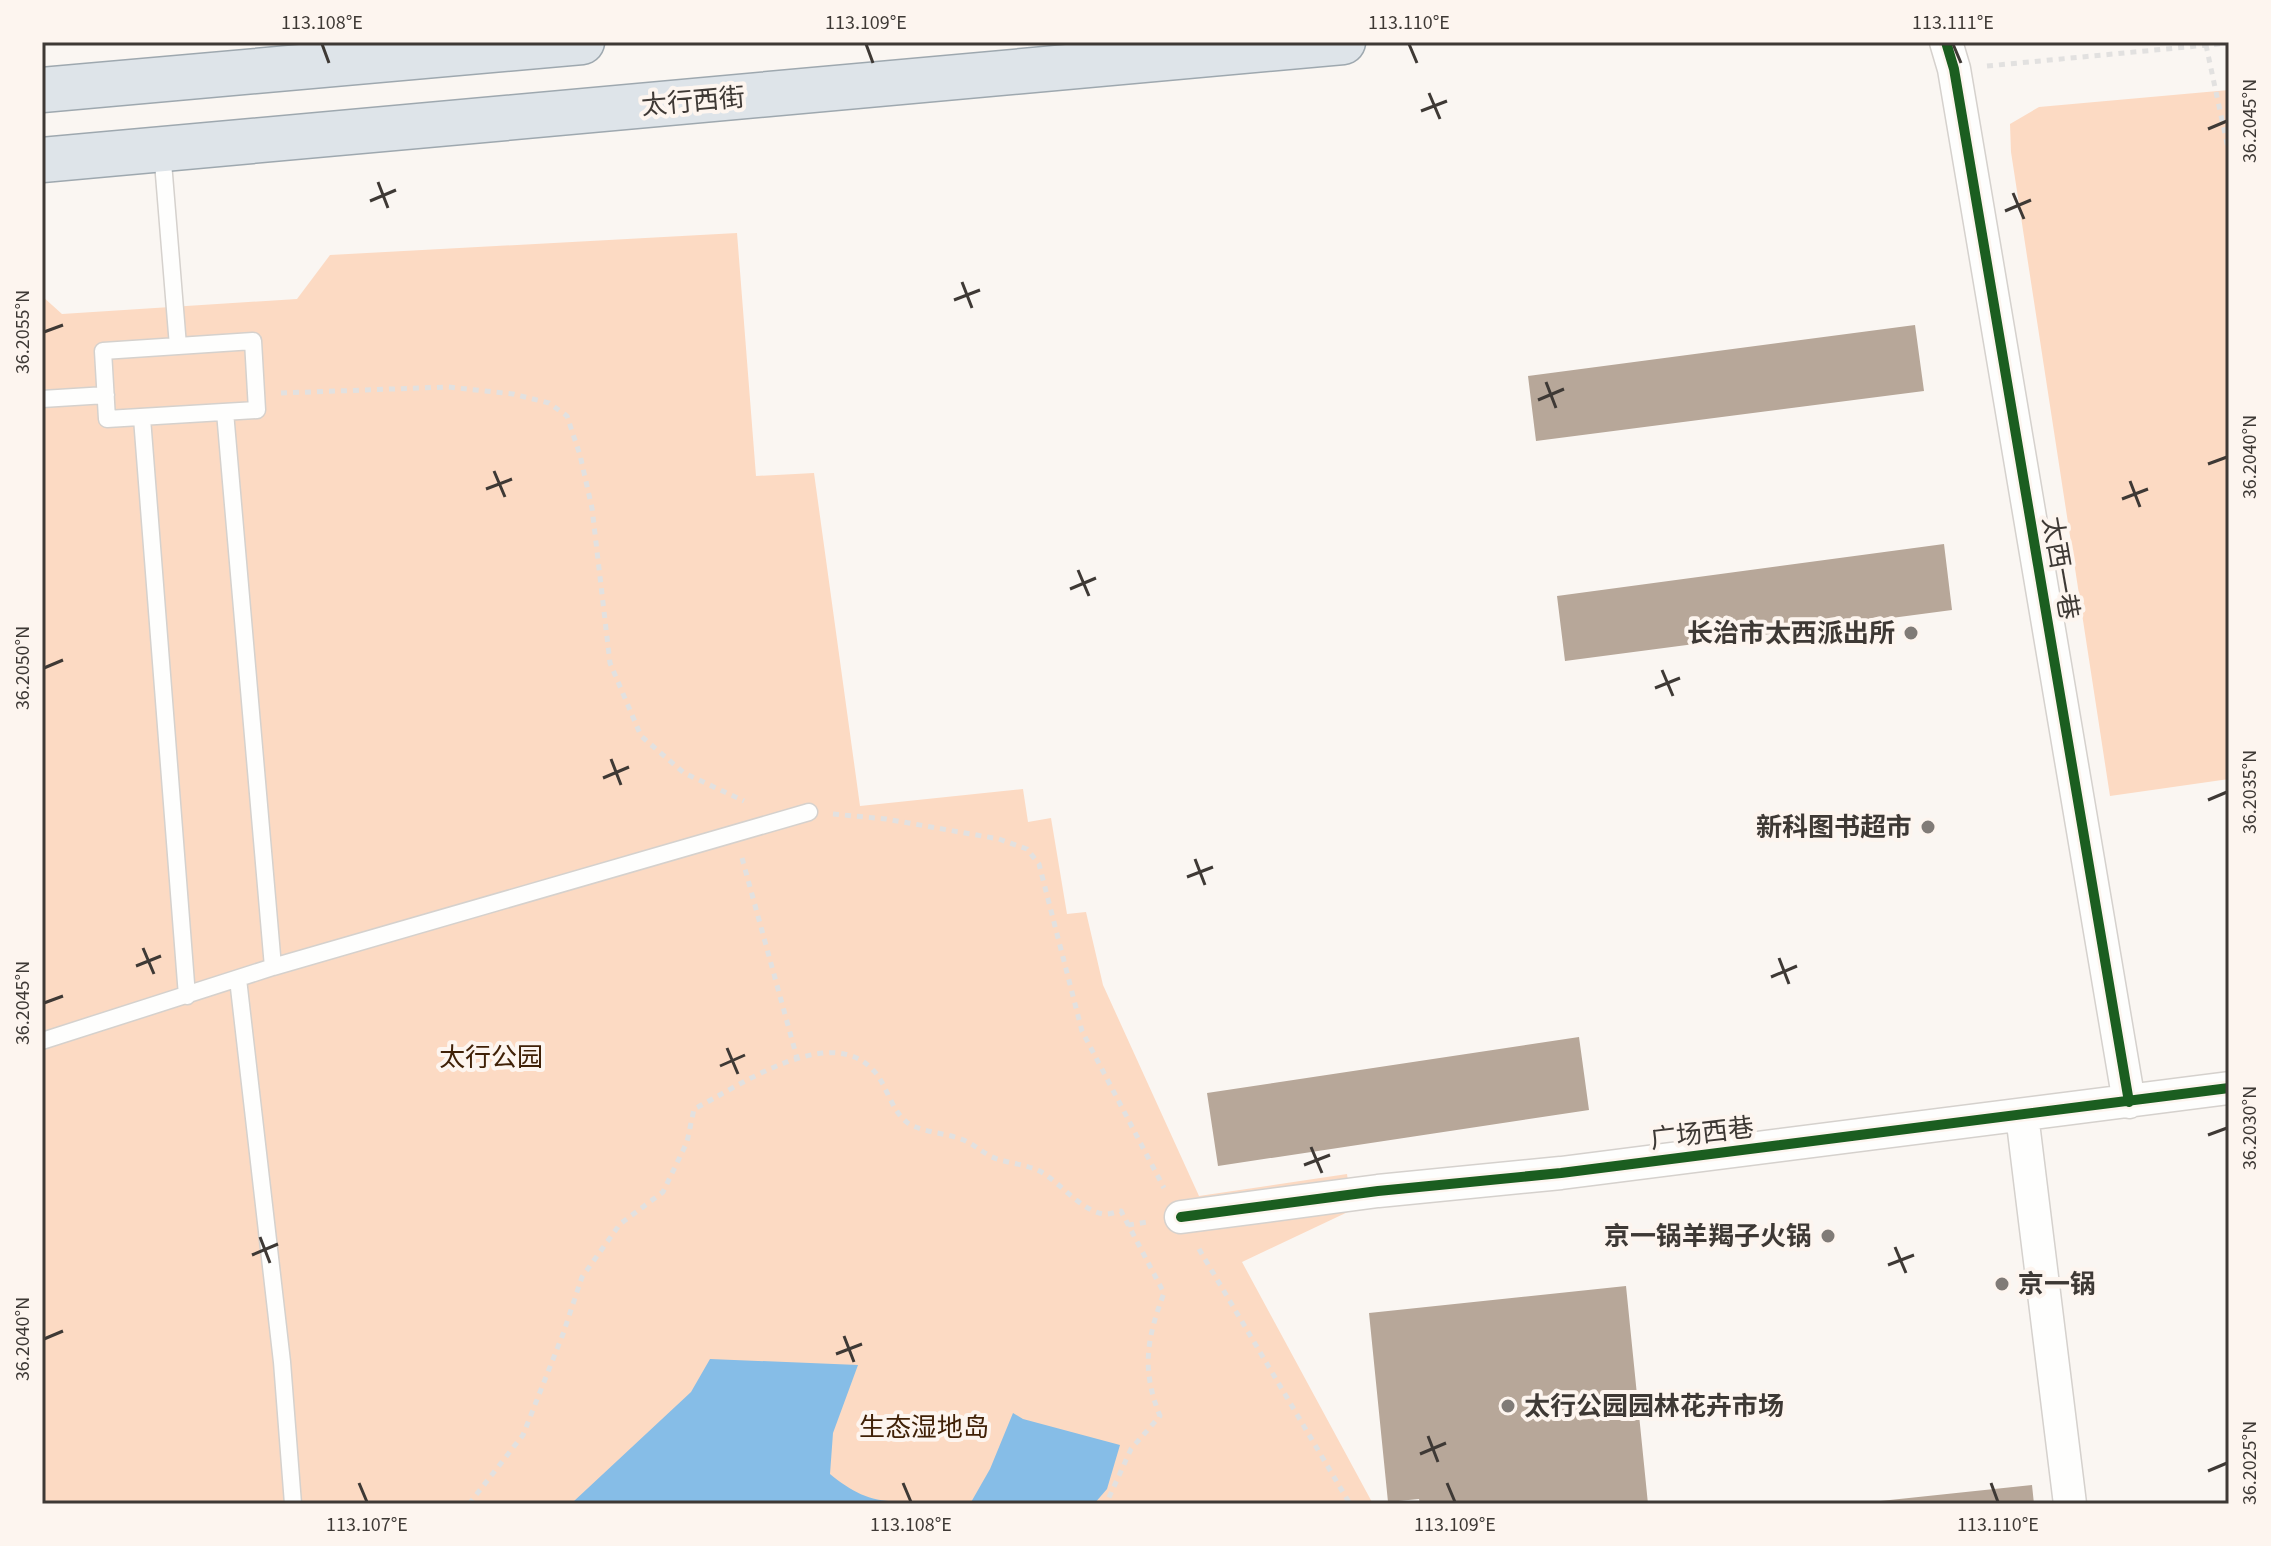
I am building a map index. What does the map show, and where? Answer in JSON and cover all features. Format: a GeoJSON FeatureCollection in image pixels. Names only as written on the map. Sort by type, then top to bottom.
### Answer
{"type":"FeatureCollection","features":[{"type":"Feature","properties":{"kind":"main road"},"geometry":{"type":"LineString","coordinates":[[42,90],[582,42]]}},
{"type":"Feature","properties":{"kind":"main road","name":"太行西街"},"geometry":{"type":"LineString","coordinates":[[42,160],[1343,42]]}},
{"type":"Feature","properties":{"kind":"street","name":"太西一巷"},"geometry":{"type":"LineString","coordinates":[[1950,56],[2129,1102]]}},
{"type":"Feature","properties":{"kind":"street","name":"广场西巷"},"geometry":{"type":"LineString","coordinates":[[1181,1217],[1378,1191],[1561,1173],[2229,1088]]}},
{"type":"Feature","properties":{"kind":"street"},"geometry":{"type":"LineString","coordinates":[[2022,1115],[2070,1504]]}},
{"type":"Feature","properties":{"kind":"lane"},"geometry":{"type":"LineString","coordinates":[[162,148],[178,346]]}},
{"type":"Feature","properties":{"kind":"lane"},"geometry":{"type":"LineString","coordinates":[[253,341],[257,410],[107,419],[103,351],[178,346],[253,341]]}},
{"type":"Feature","properties":{"kind":"lane"},"geometry":{"type":"LineString","coordinates":[[42,399],[106,395]]}},
{"type":"Feature","properties":{"kind":"lane"},"geometry":{"type":"LineString","coordinates":[[225,412],[273,967]]}},
{"type":"Feature","properties":{"kind":"lane"},"geometry":{"type":"LineString","coordinates":[[142,418],[187,996]]}},
{"type":"Feature","properties":{"kind":"lane"},"geometry":{"type":"LineString","coordinates":[[42,1041],[273,967],[809,812]]}},
{"type":"Feature","properties":{"kind":"lane"},"geometry":{"type":"LineString","coordinates":[[238,979],[282,1362],[293,1504]]}},
{"type":"Feature","properties":{"kind":"path"},"geometry":{"type":"LineString","coordinates":[[1950,56],[2229,43]]}},
{"type":"Feature","properties":{"kind":"path"},"geometry":{"type":"LineString","coordinates":[[2206,45],[2229,153]]}},
{"type":"Feature","properties":{"kind":"path"},"geometry":{"type":"LineString","coordinates":[[256,394],[448,387],[513,394],[549,403],[567,416],[580,455],[592,508],[610,663],[641,736],[684,773],[742,801],[809,812],[886,819],[999,839],[1027,849],[1039,864],[1082,1031],[1233,1311],[1350,1504]]}},
{"type":"Feature","properties":{"kind":"path"},"geometry":{"type":"LineString","coordinates":[[735,833],[797,1058]]}},
{"type":"Feature","properties":{"kind":"path"},"geometry":{"type":"LineString","coordinates":[[469,1504],[523,1435],[582,1277],[620,1224],[663,1192],[687,1142],[694,1109],[766,1071],[797,1058],[824,1053],[848,1054],[873,1069],[895,1108],[909,1124],[961,1139],[992,1157],[1040,1171],[1082,1203],[1103,1214],[1121,1211],[1164,1293],[1154,1320],[1146,1361],[1151,1393],[1160,1416],[1131,1449],[1106,1504]]}},
{"type":"Feature","properties":{"kind":"green space"},"geometry":{"type":"Polygon","coordinates":[[[2229,90],[2229,779],[2110,796],[2011,152],[2010,124],[2039,107],[2229,90]]]}},
{"type":"Feature","properties":{"kind":"green space","name":"太行公园"},"geometry":{"type":"Polygon","coordinates":[[[737,233],[756,476],[814,473],[860,806],[1023,789],[1028,822],[1051,818],[1067,914],[1086,912],[1103,985],[1199,1196],[1347,1174],[1352,1210],[1242,1262],[1373,1504],[42,1504],[42,296],[62,314],[297,299],[330,255],[737,233]]]}},
{"type":"Feature","properties":{"kind":"water"},"geometry":{"type":"Polygon","coordinates":[[[710,1359],[858,1365],[833,1433],[830,1474],[864,1495],[906,1504],[567,1504],[573,1502],[691,1392],[710,1359]]]}},
{"type":"Feature","properties":{"kind":"water"},"geometry":{"type":"Polygon","coordinates":[[[1013,1413],[1023,1419],[1120,1445],[1107,1489],[1094,1504],[970,1504],[990,1469],[1013,1413]]]}},
{"type":"Feature","properties":{"kind":"building"},"geometry":{"type":"Polygon","coordinates":[[[1915,325],[1924,391],[1536,441],[1528,376],[1915,325]]]}},
{"type":"Feature","properties":{"kind":"building"},"geometry":{"type":"Polygon","coordinates":[[[1944,544],[1952,610],[1565,661],[1557,596],[1944,544]]]}},
{"type":"Feature","properties":{"kind":"building"},"geometry":{"type":"Polygon","coordinates":[[[1579,1037],[1589,1110],[1218,1166],[1207,1093],[1579,1037]]]}},
{"type":"Feature","properties":{"kind":"building","name":"太行公园园林花卉市场"},"geometry":{"type":"Polygon","coordinates":[[[1626,1286],[1648,1504],[1420,1504],[1419,1499],[1388,1502],[1369,1313],[1626,1286]]]}},
{"type":"Feature","properties":{"kind":"building"},"geometry":{"type":"Polygon","coordinates":[[[2032,1485],[2034,1504],[1871,1502],[2032,1485]]]}},
{"type":"Feature","properties":{"kind":"cycle path"},"geometry":{"type":"LineString","coordinates":[[1946,42],[1954,69],[2129,1102]]}},
{"type":"Feature","properties":{"kind":"cycle path"},"geometry":{"type":"LineString","coordinates":[[1181,1217],[1378,1191],[1561,1173],[2229,1088]]}},
{"type":"Feature","properties":{"kind":"place","name":"长治市太西派出所"},"geometry":{"type":"Point","coordinates":[1911,633]}},
{"type":"Feature","properties":{"kind":"place","name":"新科图书超市"},"geometry":{"type":"Point","coordinates":[1928,827]}},
{"type":"Feature","properties":{"kind":"place","name":"京一锅羊羯子火锅"},"geometry":{"type":"Point","coordinates":[1828,1236]}},
{"type":"Feature","properties":{"kind":"place","name":"京一锅"},"geometry":{"type":"Point","coordinates":[2002,1284]}},
{"type":"Feature","properties":{"kind":"place","name":"太行公园园林花卉市场"},"geometry":{"type":"Point","coordinates":[1508,1406]}},
{"type":"Feature","properties":{"kind":"park label","name":"生态湿地岛"},"geometry":{"type":"Point","coordinates":[924,1427]}}]}
